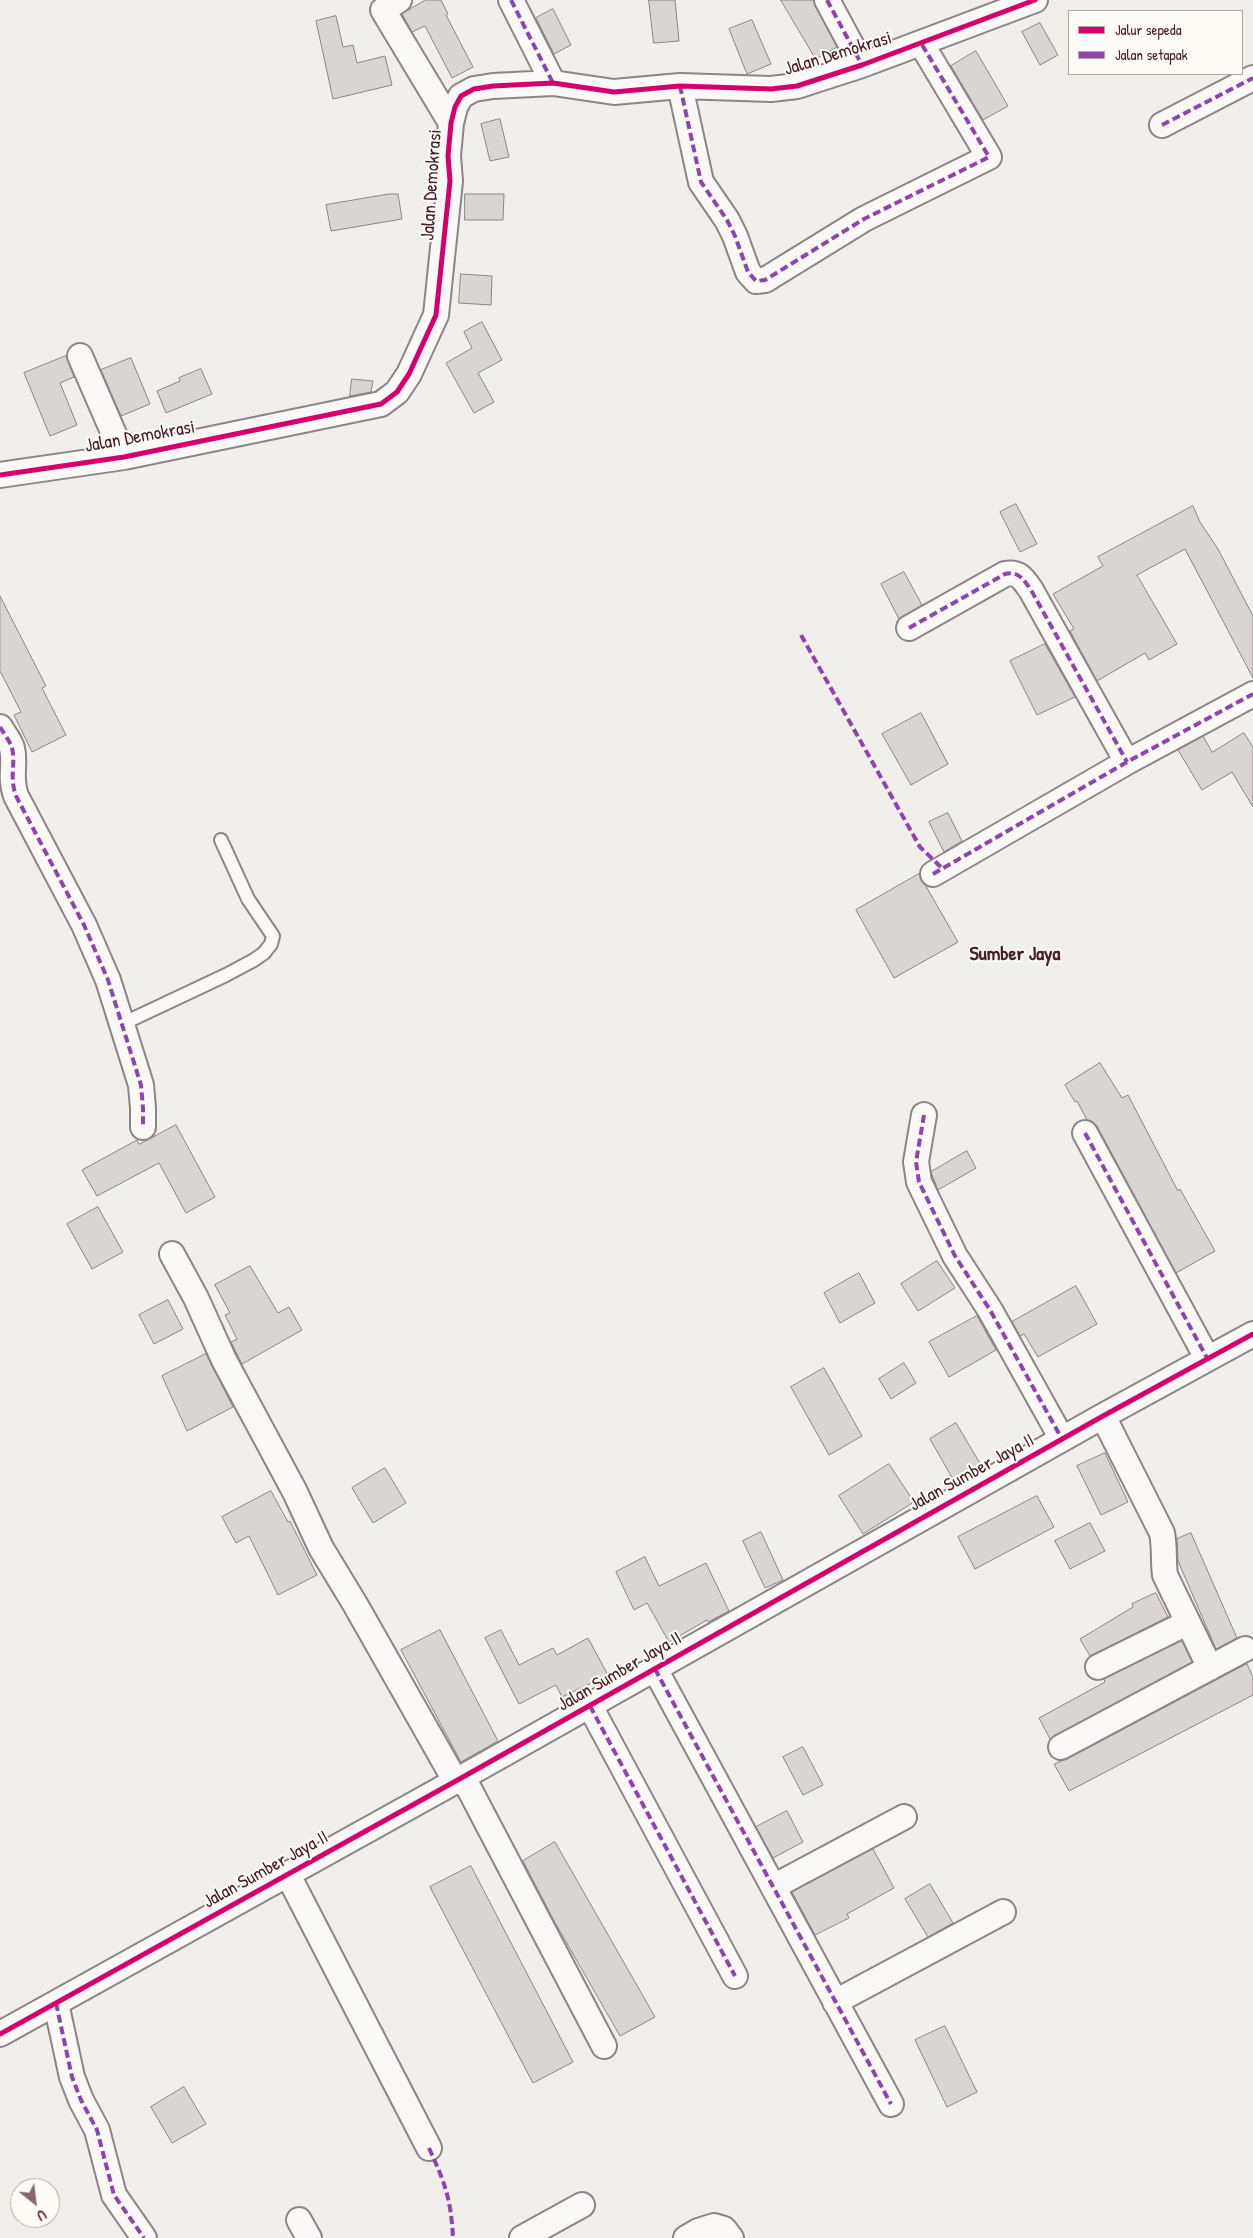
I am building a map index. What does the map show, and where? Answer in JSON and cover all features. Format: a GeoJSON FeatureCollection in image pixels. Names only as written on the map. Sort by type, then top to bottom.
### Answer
{"type":"FeatureCollection","features":[{"type":"Feature","properties":{"kind":"street"},"geometry":{"type":"LineString","coordinates":[[511,0],[553,83]]}},
{"type":"Feature","properties":{"kind":"street"},"geometry":{"type":"LineString","coordinates":[[827,0],[862,65]]}},
{"type":"Feature","properties":{"kind":"street","name":"Jalan Demokrasi"},"geometry":{"type":"LineString","coordinates":[[0,475],[124,457],[381,404],[397,392],[410,374],[436,315],[450,181],[448,156],[451,123],[455,107],[462,96],[474,89],[493,86],[553,83],[614,92],[680,86],[771,89],[797,86],[862,65],[1035,0]]}},
{"type":"Feature","properties":{"kind":"street"},"geometry":{"type":"LineString","coordinates":[[386,3],[451,123]]}},
{"type":"Feature","properties":{"kind":"street"},"geometry":{"type":"LineString","coordinates":[[680,86],[701,182],[735,236],[748,272],[756,281],[765,280],[864,219],[989,157],[921,43]]}},
{"type":"Feature","properties":{"kind":"street"},"geometry":{"type":"LineString","coordinates":[[1162,124],[1253,78]]}},
{"type":"Feature","properties":{"kind":"street"},"geometry":{"type":"LineString","coordinates":[[80,356],[124,457]]}},
{"type":"Feature","properties":{"kind":"street"},"geometry":{"type":"LineString","coordinates":[[909,628],[1005,574],[1012,572],[1018,574],[1031,590],[1126,762]]}},
{"type":"Feature","properties":{"kind":"street"},"geometry":{"type":"LineString","coordinates":[[933,874],[1126,762],[1253,694]]}},
{"type":"Feature","properties":{"kind":"street"},"geometry":{"type":"LineString","coordinates":[[0,727],[12,746],[14,758],[12,785],[16,796],[84,925],[108,980],[141,1085],[142,1127]]}},
{"type":"Feature","properties":{"kind":"street"},"geometry":{"type":"LineString","coordinates":[[924,1115],[916,1162],[919,1182],[955,1256],[990,1310],[1062,1439]]}},
{"type":"Feature","properties":{"kind":"street"},"geometry":{"type":"LineString","coordinates":[[1085,1133],[1207,1358]]}},
{"type":"Feature","properties":{"kind":"street"},"geometry":{"type":"LineString","coordinates":[[172,1254],[196,1298],[224,1360],[296,1492],[321,1548],[460,1780],[604,2046]]}},
{"type":"Feature","properties":{"kind":"street","name":"Jalan Sumber Jaya II"},"geometry":{"type":"LineString","coordinates":[[0,2034],[460,1780],[1062,1439],[1253,1334]]}},
{"type":"Feature","properties":{"kind":"street"},"geometry":{"type":"LineString","coordinates":[[1103,1416],[1162,1533],[1165,1575],[1210,1668]]}},
{"type":"Feature","properties":{"kind":"street"},"geometry":{"type":"LineString","coordinates":[[1098,1667],[1187,1623]]}},
{"type":"Feature","properties":{"kind":"street"},"geometry":{"type":"LineString","coordinates":[[1061,1747],[1246,1649]]}},
{"type":"Feature","properties":{"kind":"street"},"geometry":{"type":"LineString","coordinates":[[655,1669],[890,2104]]}},
{"type":"Feature","properties":{"kind":"street"},"geometry":{"type":"LineString","coordinates":[[590,1706],[735,1976]]}},
{"type":"Feature","properties":{"kind":"street"},"geometry":{"type":"LineString","coordinates":[[773,1888],[904,1817]]}},
{"type":"Feature","properties":{"kind":"street"},"geometry":{"type":"LineString","coordinates":[[288,1875],[429,2148]]}},
{"type":"Feature","properties":{"kind":"street"},"geometry":{"type":"LineString","coordinates":[[836,2002],[1003,1912]]}},
{"type":"Feature","properties":{"kind":"street"},"geometry":{"type":"LineString","coordinates":[[56,2003],[72,2077],[81,2100],[97,2130],[114,2195],[144,2238]]}},
{"type":"Feature","properties":{"kind":"street"},"geometry":{"type":"LineString","coordinates":[[522,2238],[582,2206]]}},
{"type":"Feature","properties":{"kind":"street"},"geometry":{"type":"LineString","coordinates":[[686,2238],[698,2231],[714,2226],[724,2230],[731,2238]]}},
{"type":"Feature","properties":{"kind":"lane"},"geometry":{"type":"LineString","coordinates":[[122,1024],[226,976],[264,953],[271,944],[272,936],[248,899],[221,840]]}},
{"type":"Feature","properties":{"kind":"building"},"geometry":{"type":"Polygon","coordinates":[[[426,0],[441,0],[448,14],[446,15],[473,67],[452,78],[425,26],[412,32],[402,14],[426,0]]]}},
{"type":"Feature","properties":{"kind":"building"},"geometry":{"type":"Polygon","coordinates":[[[649,0],[675,0],[679,41],[654,43],[649,0]]]}},
{"type":"Feature","properties":{"kind":"building"},"geometry":{"type":"Polygon","coordinates":[[[781,0],[813,0],[837,47],[816,59],[781,0]]]}},
{"type":"Feature","properties":{"kind":"building"},"geometry":{"type":"Polygon","coordinates":[[[553,9],[571,45],[554,54],[536,18],[553,9]]]}},
{"type":"Feature","properties":{"kind":"building"},"geometry":{"type":"Polygon","coordinates":[[[336,16],[343,47],[353,45],[357,63],[385,56],[392,85],[333,99],[316,21],[336,16]]]}},
{"type":"Feature","properties":{"kind":"building"},"geometry":{"type":"Polygon","coordinates":[[[752,20],[771,64],[747,74],[729,29],[752,20]]]}},
{"type":"Feature","properties":{"kind":"building"},"geometry":{"type":"Polygon","coordinates":[[[1040,23],[1058,55],[1040,65],[1022,32],[1040,23]]]}},
{"type":"Feature","properties":{"kind":"building"},"geometry":{"type":"Polygon","coordinates":[[[976,51],[1008,106],[983,120],[951,66],[976,51]]]}},
{"type":"Feature","properties":{"kind":"building"},"geometry":{"type":"Polygon","coordinates":[[[500,119],[509,157],[490,161],[481,124],[500,119]]]}},
{"type":"Feature","properties":{"kind":"building"},"geometry":{"type":"Polygon","coordinates":[[[398,194],[402,219],[331,231],[326,205],[398,194]]]}},
{"type":"Feature","properties":{"kind":"building"},"geometry":{"type":"Polygon","coordinates":[[[465,194],[504,194],[503,220],[465,220],[465,194]]]}},
{"type":"Feature","properties":{"kind":"building"},"geometry":{"type":"Polygon","coordinates":[[[461,274],[492,276],[491,305],[459,303],[461,274]]]}},
{"type":"Feature","properties":{"kind":"building"},"geometry":{"type":"Polygon","coordinates":[[[482,322],[502,360],[478,373],[494,402],[474,413],[446,363],[472,348],[464,332],[482,322]]]}},
{"type":"Feature","properties":{"kind":"building"},"geometry":{"type":"Polygon","coordinates":[[[66,356],[74,377],[60,383],[77,425],[50,436],[24,373],[66,356]]]}},
{"type":"Feature","properties":{"kind":"building"},"geometry":{"type":"Polygon","coordinates":[[[131,358],[150,404],[121,416],[101,370],[131,358]]]}},
{"type":"Feature","properties":{"kind":"building"},"geometry":{"type":"Polygon","coordinates":[[[201,369],[212,394],[166,413],[157,391],[180,381],[179,378],[201,369]]]}},
{"type":"Feature","properties":{"kind":"building"},"geometry":{"type":"Polygon","coordinates":[[[352,379],[373,381],[371,392],[350,396],[352,379]]]}},
{"type":"Feature","properties":{"kind":"building"},"geometry":{"type":"Polygon","coordinates":[[[1016,504],[1037,544],[1020,552],[1000,512],[1016,504]]]}},
{"type":"Feature","properties":{"kind":"building"},"geometry":{"type":"Polygon","coordinates":[[[1193,506],[1200,522],[1218,549],[1253,616],[1253,678],[1185,549],[1137,575],[1177,644],[1149,660],[1145,653],[1097,681],[1070,631],[1074,629],[1053,594],[1103,566],[1098,557],[1193,506]]]}},
{"type":"Feature","properties":{"kind":"building"},"geometry":{"type":"Polygon","coordinates":[[[904,572],[922,605],[899,619],[881,584],[904,572]]]}},
{"type":"Feature","properties":{"kind":"building"},"geometry":{"type":"Polygon","coordinates":[[[0,596],[46,686],[42,688],[66,735],[32,752],[14,715],[21,712],[0,671],[0,596]]]}},
{"type":"Feature","properties":{"kind":"building"},"geometry":{"type":"Polygon","coordinates":[[[1045,644],[1075,697],[1037,715],[1010,661],[1045,644]]]}},
{"type":"Feature","properties":{"kind":"building"},"geometry":{"type":"Polygon","coordinates":[[[921,713],[948,764],[911,785],[882,734],[921,713]]]}},
{"type":"Feature","properties":{"kind":"building"},"geometry":{"type":"Polygon","coordinates":[[[1244,733],[1253,747],[1253,807],[1232,772],[1202,790],[1178,750],[1203,736],[1212,752],[1244,733]]]}},
{"type":"Feature","properties":{"kind":"building"},"geometry":{"type":"Polygon","coordinates":[[[948,813],[962,841],[944,852],[929,822],[948,813]]]}},
{"type":"Feature","properties":{"kind":"building"},"geometry":{"type":"Polygon","coordinates":[[[919,874],[958,942],[894,978],[856,910],[919,874]]]}},
{"type":"Feature","properties":{"kind":"building"},"geometry":{"type":"Polygon","coordinates":[[[1100,1063],[1122,1098],[1128,1095],[1178,1191],[1180,1189],[1215,1251],[1176,1273],[1097,1126],[1087,1120],[1077,1101],[1075,1102],[1065,1085],[1100,1063]]]}},
{"type":"Feature","properties":{"kind":"building"},"geometry":{"type":"Polygon","coordinates":[[[176,1125],[215,1197],[186,1213],[159,1163],[97,1196],[82,1170],[137,1140],[139,1144],[176,1125]]]}},
{"type":"Feature","properties":{"kind":"building"},"geometry":{"type":"Polygon","coordinates":[[[967,1151],[976,1168],[938,1190],[931,1172],[967,1151]]]}},
{"type":"Feature","properties":{"kind":"building"},"geometry":{"type":"Polygon","coordinates":[[[98,1207],[123,1252],[92,1269],[67,1224],[98,1207]]]}},
{"type":"Feature","properties":{"kind":"building"},"geometry":{"type":"Polygon","coordinates":[[[937,1261],[955,1288],[918,1311],[901,1284],[937,1261]]]}},
{"type":"Feature","properties":{"kind":"building"},"geometry":{"type":"Polygon","coordinates":[[[250,1266],[278,1313],[289,1307],[302,1330],[242,1364],[231,1342],[237,1339],[225,1315],[230,1313],[215,1285],[250,1266]]]}},
{"type":"Feature","properties":{"kind":"building"},"geometry":{"type":"Polygon","coordinates":[[[859,1273],[875,1303],[840,1323],[824,1293],[859,1273]]]}},
{"type":"Feature","properties":{"kind":"building"},"geometry":{"type":"Polygon","coordinates":[[[1076,1286],[1097,1324],[1038,1357],[1024,1334],[1020,1336],[1012,1322],[1076,1286]]]}},
{"type":"Feature","properties":{"kind":"building"},"geometry":{"type":"Polygon","coordinates":[[[168,1300],[183,1329],[154,1344],[139,1315],[168,1300]]]}},
{"type":"Feature","properties":{"kind":"building"},"geometry":{"type":"Polygon","coordinates":[[[977,1316],[996,1350],[949,1377],[929,1342],[977,1316]]]}},
{"type":"Feature","properties":{"kind":"building"},"geometry":{"type":"Polygon","coordinates":[[[206,1354],[233,1407],[187,1431],[162,1376],[206,1354]]]}},
{"type":"Feature","properties":{"kind":"building"},"geometry":{"type":"Polygon","coordinates":[[[904,1363],[916,1383],[891,1399],[879,1379],[904,1363]]]}},
{"type":"Feature","properties":{"kind":"building"},"geometry":{"type":"Polygon","coordinates":[[[824,1368],[862,1436],[829,1455],[791,1387],[824,1368]]]}},
{"type":"Feature","properties":{"kind":"building"},"geometry":{"type":"Polygon","coordinates":[[[956,1423],[981,1465],[954,1481],[930,1439],[956,1423]]]}},
{"type":"Feature","properties":{"kind":"building"},"geometry":{"type":"Polygon","coordinates":[[[1105,1453],[1128,1502],[1101,1515],[1077,1466],[1105,1453]]]}},
{"type":"Feature","properties":{"kind":"building"},"geometry":{"type":"Polygon","coordinates":[[[889,1464],[914,1502],[863,1534],[839,1496],[889,1464]]]}},
{"type":"Feature","properties":{"kind":"building"},"geometry":{"type":"Polygon","coordinates":[[[385,1468],[406,1503],[373,1523],[352,1488],[385,1468]]]}},
{"type":"Feature","properties":{"kind":"building"},"geometry":{"type":"Polygon","coordinates":[[[271,1491],[288,1522],[290,1521],[317,1575],[278,1595],[249,1536],[236,1543],[222,1517],[271,1491]]]}},
{"type":"Feature","properties":{"kind":"building"},"geometry":{"type":"Polygon","coordinates":[[[1037,1496],[1054,1527],[975,1569],[958,1537],[1037,1496]]]}},
{"type":"Feature","properties":{"kind":"building"},"geometry":{"type":"Polygon","coordinates":[[[1090,1523],[1105,1551],[1070,1569],[1055,1541],[1090,1523]]]}},
{"type":"Feature","properties":{"kind":"building"},"geometry":{"type":"Polygon","coordinates":[[[761,1532],[783,1580],[765,1588],[743,1541],[761,1532]]]}},
{"type":"Feature","properties":{"kind":"building"},"geometry":{"type":"Polygon","coordinates":[[[1191,1533],[1237,1638],[1216,1649],[1178,1561],[1177,1539],[1191,1533]]]}},
{"type":"Feature","properties":{"kind":"building"},"geometry":{"type":"Polygon","coordinates":[[[645,1557],[659,1586],[706,1563],[729,1611],[708,1622],[707,1620],[669,1642],[647,1603],[634,1610],[616,1572],[645,1557]]]}},
{"type":"Feature","properties":{"kind":"building"},"geometry":{"type":"Polygon","coordinates":[[[1156,1593],[1168,1617],[1090,1656],[1080,1639],[1133,1607],[1132,1604],[1156,1593]]]}},
{"type":"Feature","properties":{"kind":"building"},"geometry":{"type":"Polygon","coordinates":[[[440,1630],[498,1741],[461,1762],[401,1650],[440,1630]]]}},
{"type":"Feature","properties":{"kind":"building"},"geometry":{"type":"Polygon","coordinates":[[[501,1630],[519,1665],[553,1648],[557,1655],[588,1638],[608,1675],[562,1697],[556,1685],[519,1704],[485,1638],[501,1630]]]}},
{"type":"Feature","properties":{"kind":"building"},"geometry":{"type":"Polygon","coordinates":[[[1182,1641],[1192,1662],[1050,1739],[1039,1718],[1105,1682],[1104,1679],[1182,1641]]]}},
{"type":"Feature","properties":{"kind":"building"},"geometry":{"type":"Polygon","coordinates":[[[1247,1664],[1253,1677],[1253,1695],[1069,1791],[1054,1764],[1067,1759],[1247,1664]]]}},
{"type":"Feature","properties":{"kind":"building"},"geometry":{"type":"Polygon","coordinates":[[[803,1747],[823,1785],[803,1795],[783,1757],[803,1747]]]}},
{"type":"Feature","properties":{"kind":"building"},"geometry":{"type":"Polygon","coordinates":[[[787,1811],[803,1842],[773,1858],[756,1827],[787,1811]]]}},
{"type":"Feature","properties":{"kind":"building"},"geometry":{"type":"Polygon","coordinates":[[[555,1842],[655,2017],[620,2036],[553,1919],[523,1861],[555,1842]]]}},
{"type":"Feature","properties":{"kind":"building"},"geometry":{"type":"Polygon","coordinates":[[[873,1849],[894,1888],[847,1914],[849,1918],[815,1935],[792,1892],[873,1849]]]}},
{"type":"Feature","properties":{"kind":"building"},"geometry":{"type":"Polygon","coordinates":[[[471,1866],[573,2062],[533,2083],[430,1887],[471,1866]]]}},
{"type":"Feature","properties":{"kind":"building"},"geometry":{"type":"Polygon","coordinates":[[[930,1884],[953,1923],[928,1937],[905,1899],[930,1884]]]}},
{"type":"Feature","properties":{"kind":"building"},"geometry":{"type":"Polygon","coordinates":[[[945,2026],[977,2092],[947,2107],[915,2040],[945,2026]]]}},
{"type":"Feature","properties":{"kind":"building"},"geometry":{"type":"Polygon","coordinates":[[[184,2087],[206,2124],[172,2143],[151,2107],[184,2087]]]}},
{"type":"Feature","properties":{"kind":"marked path"},"geometry":{"type":"LineString","coordinates":[[511,0],[553,83]]}},
{"type":"Feature","properties":{"kind":"marked path"},"geometry":{"type":"LineString","coordinates":[[827,0],[862,65]]}},
{"type":"Feature","properties":{"kind":"marked path"},"geometry":{"type":"LineString","coordinates":[[680,86],[701,182],[727,220],[748,272],[756,281],[765,280],[864,219],[989,157],[921,43]]}},
{"type":"Feature","properties":{"kind":"marked path"},"geometry":{"type":"LineString","coordinates":[[1162,125],[1253,78]]}},
{"type":"Feature","properties":{"kind":"marked path"},"geometry":{"type":"LineString","coordinates":[[909,628],[1005,574],[1017,575],[1023,579],[1031,590],[1127,762]]}},
{"type":"Feature","properties":{"kind":"marked path"},"geometry":{"type":"LineString","coordinates":[[801,635],[920,847],[943,869]]}},
{"type":"Feature","properties":{"kind":"marked path"},"geometry":{"type":"LineString","coordinates":[[933,874],[1127,762],[1253,694]]}},
{"type":"Feature","properties":{"kind":"marked path"},"geometry":{"type":"LineString","coordinates":[[0,727],[12,748],[13,782],[16,796],[84,925],[108,980],[141,1085],[143,1127]]}},
{"type":"Feature","properties":{"kind":"marked path"},"geometry":{"type":"LineString","coordinates":[[924,1115],[916,1162],[919,1182],[955,1256],[990,1310],[1062,1439]]}},
{"type":"Feature","properties":{"kind":"marked path"},"geometry":{"type":"LineString","coordinates":[[1085,1133],[1207,1358]]}},
{"type":"Feature","properties":{"kind":"marked path"},"geometry":{"type":"LineString","coordinates":[[655,1669],[891,2104]]}},
{"type":"Feature","properties":{"kind":"marked path"},"geometry":{"type":"LineString","coordinates":[[590,1706],[735,1976]]}},
{"type":"Feature","properties":{"kind":"marked path"},"geometry":{"type":"LineString","coordinates":[[56,2003],[72,2077],[81,2100],[97,2130],[114,2195],[144,2238]]}},
{"type":"Feature","properties":{"kind":"marked path"},"geometry":{"type":"LineString","coordinates":[[429,2148],[446,2192],[451,2212],[453,2238]]}},
{"type":"Feature","properties":{"kind":"cycle path"},"geometry":{"type":"LineString","coordinates":[[0,475],[124,457],[381,404],[397,392],[409,374],[436,315],[450,181],[448,156],[451,123],[455,107],[461,96],[474,89],[493,86],[553,83],[614,92],[680,86],[771,89],[797,86],[862,65],[1035,0]]}},
{"type":"Feature","properties":{"kind":"cycle path"},"geometry":{"type":"LineString","coordinates":[[0,2034],[463,1777],[1103,1416],[1253,1334]]}},
{"type":"Feature","properties":{"kind":"district","name":"Sumber Jaya"},"geometry":{"type":"Point","coordinates":[1015,955]}}]}
